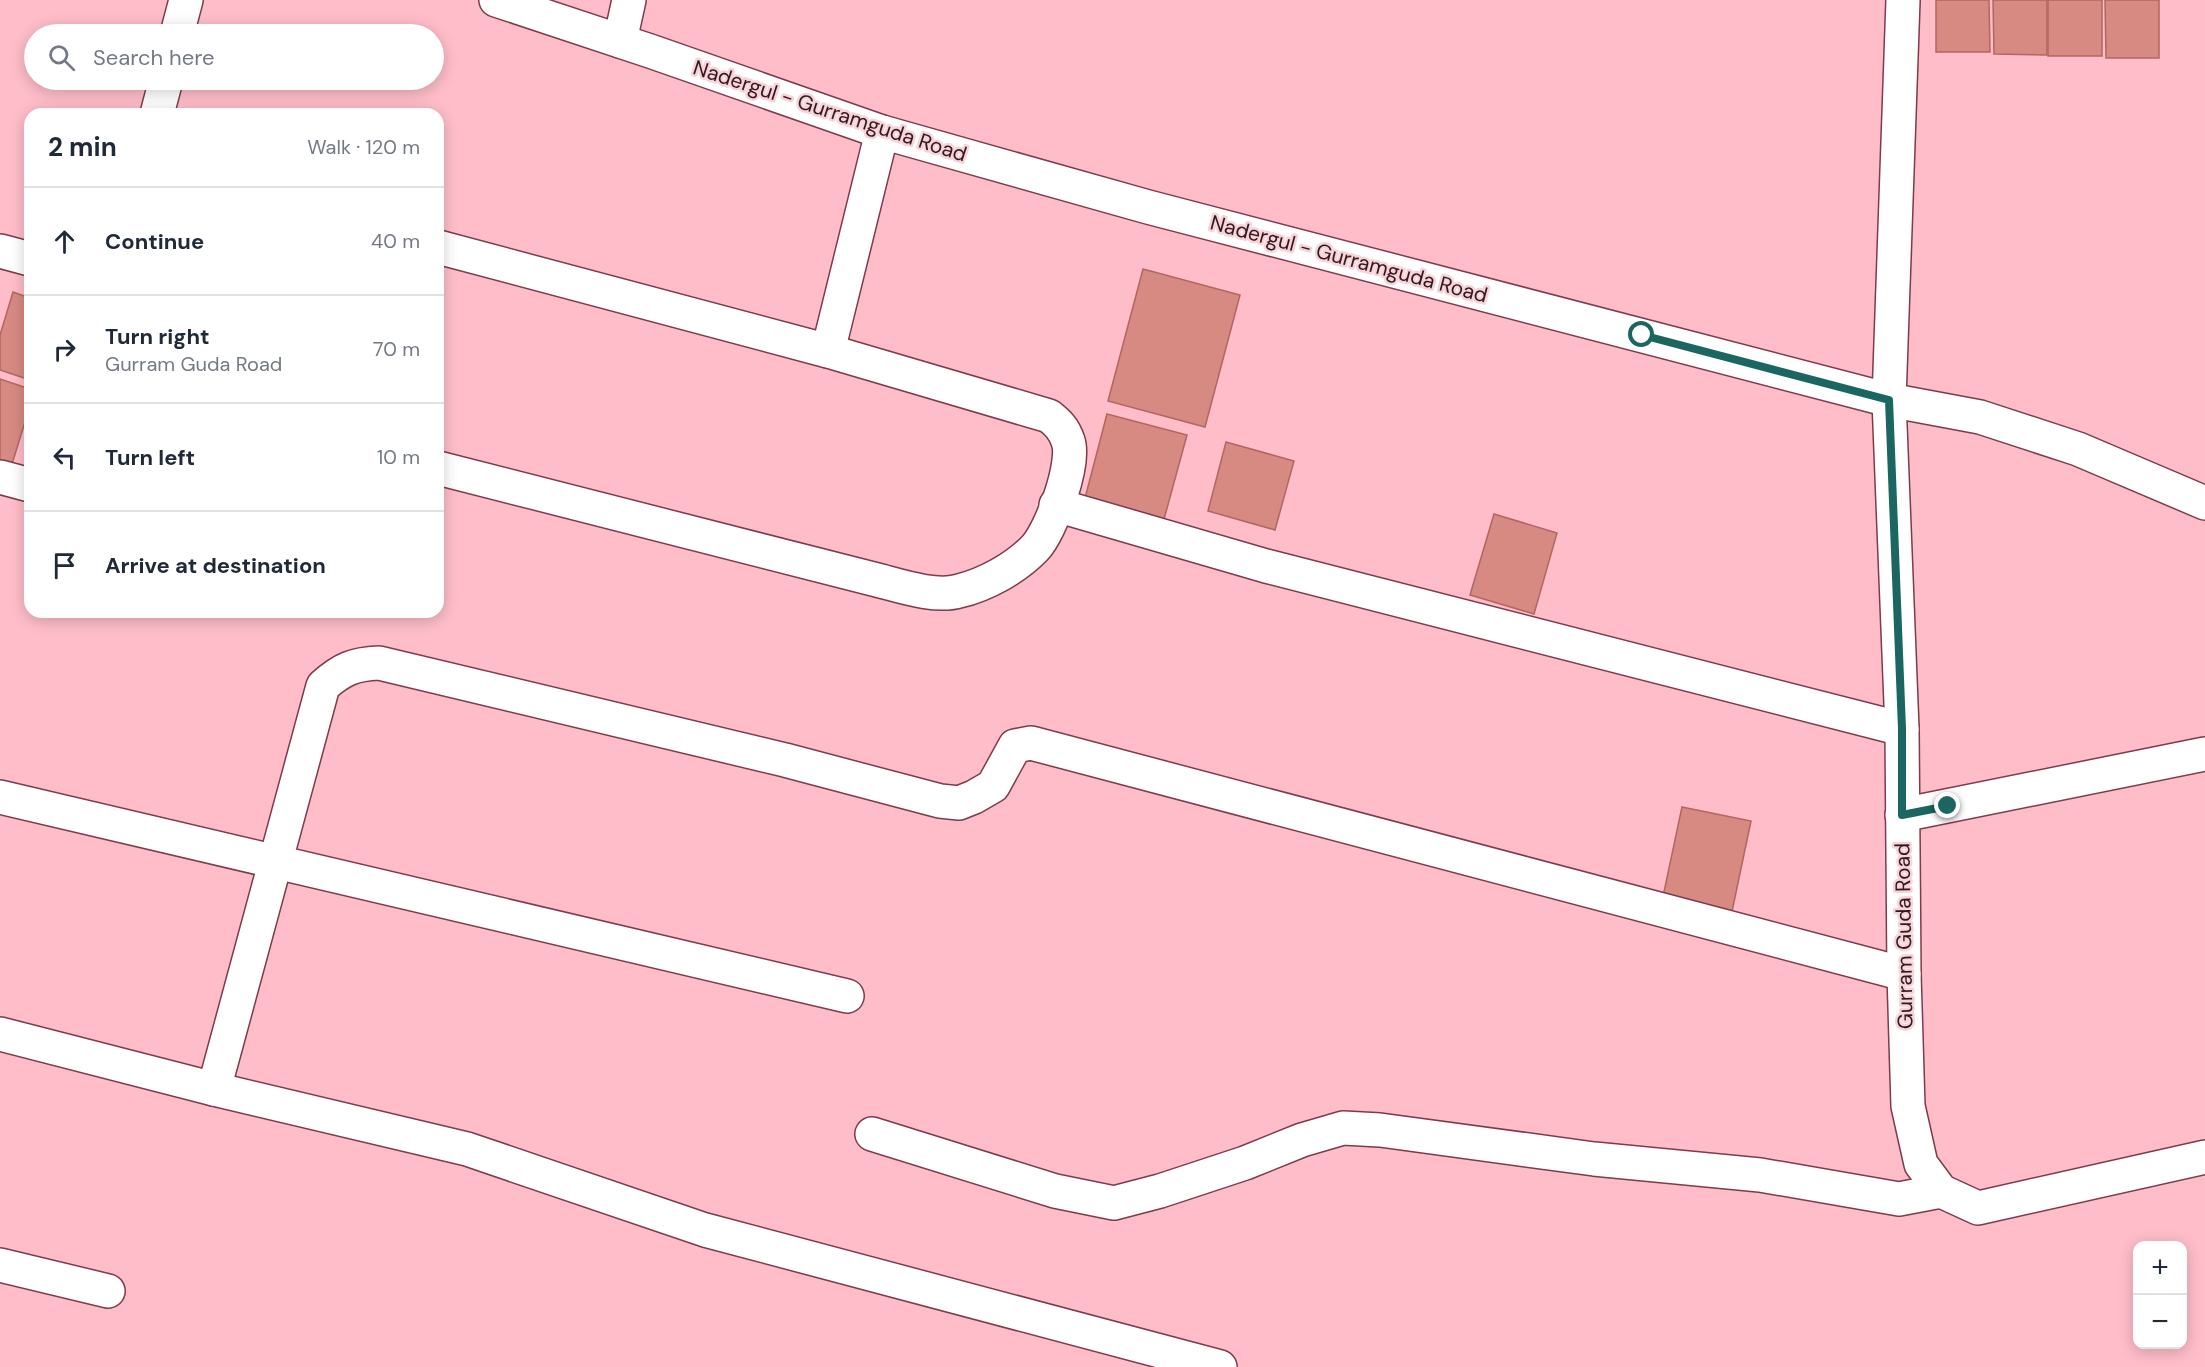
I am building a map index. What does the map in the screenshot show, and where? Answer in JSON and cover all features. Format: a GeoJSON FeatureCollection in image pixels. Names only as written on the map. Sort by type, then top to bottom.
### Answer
{"type":"FeatureCollection","features":[{"type":"Feature","properties":{"kind":"street"},"geometry":{"type":"LineString","coordinates":[[180,24],[186,0]]}},
{"type":"Feature","properties":{"kind":"street","name":"Nadergul - Gurramguda Road"},"geometry":{"type":"LineString","coordinates":[[496,0],[882,132],[1149,207],[1889,400],[1980,417],[2078,449],[2205,503]]}},
{"type":"Feature","properties":{"kind":"street"},"geometry":{"type":"LineString","coordinates":[[620,41],[629,0]]}},
{"type":"Feature","properties":{"kind":"street","name":"Gurram Guda Road"},"geometry":{"type":"LineString","coordinates":[[1903,0],[1889,400],[1902,729],[1904,974],[1908,1106],[1921,1164],[1941,1191],[1977,1208],[2205,1157]]}},
{"type":"Feature","properties":{"kind":"street"},"geometry":{"type":"LineString","coordinates":[[159,108],[163,90]]}},
{"type":"Feature","properties":{"kind":"street"},"geometry":{"type":"LineString","coordinates":[[828,351],[882,132]]}},
{"type":"Feature","properties":{"kind":"street"},"geometry":{"type":"LineString","coordinates":[[444,249],[828,351],[1049,416],[1061,425],[1069,442],[1070,455],[1065,479],[1047,531],[1035,548],[1011,567],[990,579],[957,592],[926,591],[444,470]]}},
{"type":"Feature","properties":{"kind":"street"},"geometry":{"type":"LineString","coordinates":[[0,251],[24,257]]}},
{"type":"Feature","properties":{"kind":"street"},"geometry":{"type":"LineString","coordinates":[[0,477],[24,483]]}},
{"type":"Feature","properties":{"kind":"street"},"geometry":{"type":"LineString","coordinates":[[1056,505],[1266,566],[1902,729]]}},
{"type":"Feature","properties":{"kind":"street"},"geometry":{"type":"LineString","coordinates":[[214,1089],[323,686],[334,676],[357,664],[379,663],[785,760],[940,801],[959,803],[974,798],[993,786],[1015,746],[1031,743],[1904,974]]}},
{"type":"Feature","properties":{"kind":"street"},"geometry":{"type":"LineString","coordinates":[[1902,815],[2205,754]]}},
{"type":"Feature","properties":{"kind":"street"},"geometry":{"type":"LineString","coordinates":[[0,797],[847,996]]}},
{"type":"Feature","properties":{"kind":"street"},"geometry":{"type":"LineString","coordinates":[[0,1034],[214,1089],[467,1149],[705,1230],[1217,1367]]}},
{"type":"Feature","properties":{"kind":"street"},"geometry":{"type":"LineString","coordinates":[[872,1134],[1055,1191],[1114,1203],[1161,1191],[1235,1167],[1302,1140],[1343,1128],[1594,1159],[1760,1175],[1899,1199],[1941,1191]]}},
{"type":"Feature","properties":{"kind":"street"},"geometry":{"type":"LineString","coordinates":[[0,1265],[108,1292]]}},
{"type":"Feature","properties":{"kind":"building"},"geometry":{"type":"Polygon","coordinates":[[[1936,0],[1989,0],[1990,52],[1936,52],[1936,0]]]}},
{"type":"Feature","properties":{"kind":"building"},"geometry":{"type":"Polygon","coordinates":[[[1993,0],[2047,0],[2047,55],[1994,54],[1993,0]]]}},
{"type":"Feature","properties":{"kind":"building"},"geometry":{"type":"Polygon","coordinates":[[[2048,0],[2102,0],[2102,56],[2048,56],[2048,0]]]}},
{"type":"Feature","properties":{"kind":"building"},"geometry":{"type":"Polygon","coordinates":[[[2105,0],[2159,0],[2159,58],[2106,58],[2105,0]]]}},
{"type":"Feature","properties":{"kind":"building"},"geometry":{"type":"Polygon","coordinates":[[[1143,269],[1240,295],[1205,427],[1108,401],[1143,269]]]}},
{"type":"Feature","properties":{"kind":"building"},"geometry":{"type":"Polygon","coordinates":[[[13,292],[24,296],[24,378],[0,370],[0,335],[13,292]]]}},
{"type":"Feature","properties":{"kind":"building"},"geometry":{"type":"Polygon","coordinates":[[[0,379],[24,387],[24,425],[12,464],[0,461],[0,379]]]}},
{"type":"Feature","properties":{"kind":"building"},"geometry":{"type":"Polygon","coordinates":[[[1107,414],[1187,435],[1163,523],[1084,502],[1107,414]]]}},
{"type":"Feature","properties":{"kind":"building"},"geometry":{"type":"Polygon","coordinates":[[[1226,442],[1294,461],[1275,530],[1208,511],[1226,442]]]}},
{"type":"Feature","properties":{"kind":"building"},"geometry":{"type":"Polygon","coordinates":[[[1494,514],[1557,533],[1534,614],[1470,595],[1494,514]]]}},
{"type":"Feature","properties":{"kind":"building"},"geometry":{"type":"Polygon","coordinates":[[[1682,807],[1751,821],[1730,921],[1661,906],[1682,807]]]}},
{"type":"Feature","properties":{"kind":"route"},"geometry":{"type":"LineString","coordinates":[[1642,335],[1889,400],[1902,729],[1902,815],[1948,806]]}}]}
